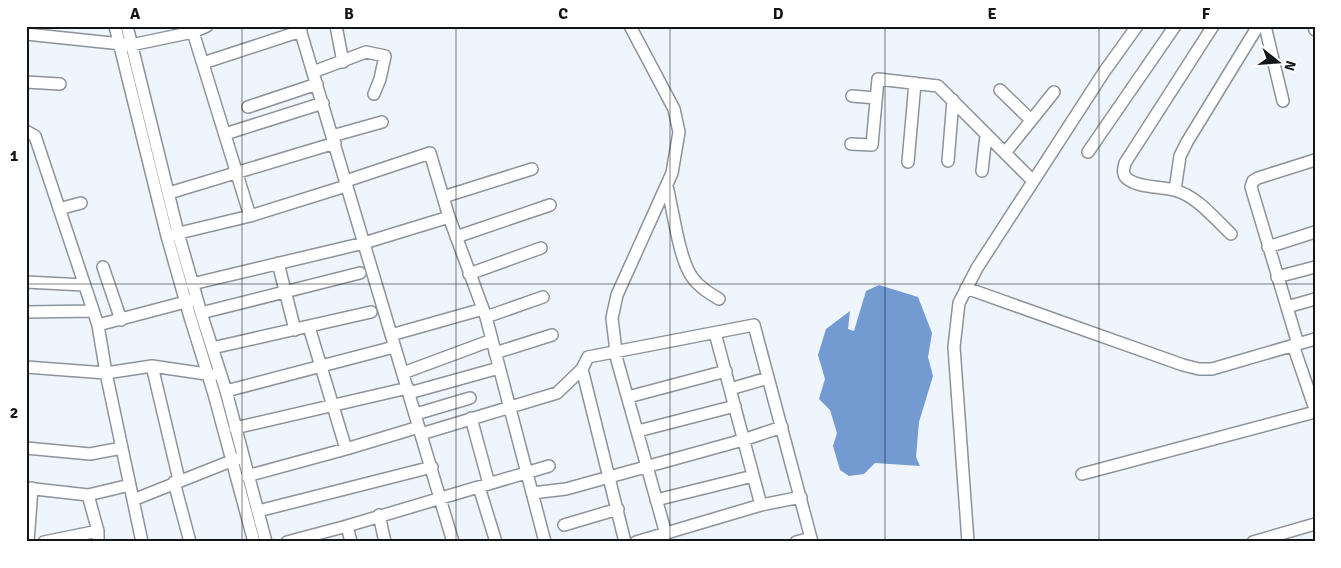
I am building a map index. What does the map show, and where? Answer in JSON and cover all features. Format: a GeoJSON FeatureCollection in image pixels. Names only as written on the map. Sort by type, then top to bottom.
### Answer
{"type":"FeatureCollection","features":[{"type":"Feature","properties":{"kind":"street"},"geometry":{"type":"LineString","coordinates":[[115,26],[191,301],[208,375],[254,542]]}},
{"type":"Feature","properties":{"kind":"street"},"geometry":{"type":"LineString","coordinates":[[126,26],[169,193],[172,234],[192,284],[191,301],[201,313],[226,390],[247,476],[266,542]]}},
{"type":"Feature","properties":{"kind":"street"},"geometry":{"type":"LineString","coordinates":[[26,34],[131,45],[193,32],[207,26]]}},
{"type":"Feature","properties":{"kind":"street"},"geometry":{"type":"LineString","coordinates":[[336,26],[343,62]]}},
{"type":"Feature","properties":{"kind":"street"},"geometry":{"type":"LineString","coordinates":[[630,26],[674,109],[679,132],[675,162],[667,186],[617,295],[612,318],[616,352],[666,534]]}},
{"type":"Feature","properties":{"kind":"street"},"geometry":{"type":"LineString","coordinates":[[1115,58],[1126,26]]}},
{"type":"Feature","properties":{"kind":"street"},"geometry":{"type":"LineString","coordinates":[[968,542],[954,347],[959,303],[977,268],[1104,72],[1137,26]]}},
{"type":"Feature","properties":{"kind":"street"},"geometry":{"type":"LineString","coordinates":[[1088,152],[1174,26]]}},
{"type":"Feature","properties":{"kind":"street"},"geometry":{"type":"LineString","coordinates":[[1213,26],[1125,163],[1123,170],[1124,176],[1137,183],[1175,190],[1190,197],[1231,234]]}},
{"type":"Feature","properties":{"kind":"street"},"geometry":{"type":"LineString","coordinates":[[1175,190],[1180,156],[1187,142],[1258,26]]}},
{"type":"Feature","properties":{"kind":"street"},"geometry":{"type":"LineString","coordinates":[[1265,26],[1283,101]]}},
{"type":"Feature","properties":{"kind":"street"},"geometry":{"type":"LineString","coordinates":[[203,63],[300,29],[453,542]]}},
{"type":"Feature","properties":{"kind":"street"},"geometry":{"type":"LineString","coordinates":[[193,32],[250,216]]}},
{"type":"Feature","properties":{"kind":"street"},"geometry":{"type":"LineString","coordinates":[[313,72],[366,52],[385,56],[380,79],[374,94]]}},
{"type":"Feature","properties":{"kind":"street"},"geometry":{"type":"LineString","coordinates":[[850,144],[872,145],[878,79],[938,86],[1033,181]]}},
{"type":"Feature","properties":{"kind":"street"},"geometry":{"type":"LineString","coordinates":[[26,82],[60,84]]}},
{"type":"Feature","properties":{"kind":"street"},"geometry":{"type":"LineString","coordinates":[[908,162],[915,83]]}},
{"type":"Feature","properties":{"kind":"street"},"geometry":{"type":"LineString","coordinates":[[248,107],[317,84]]}},
{"type":"Feature","properties":{"kind":"street"},"geometry":{"type":"LineString","coordinates":[[1000,90],[1031,120]]}},
{"type":"Feature","properties":{"kind":"street"},"geometry":{"type":"LineString","coordinates":[[1005,153],[1054,92]]}},
{"type":"Feature","properties":{"kind":"street"},"geometry":{"type":"LineString","coordinates":[[852,96],[876,98]]}},
{"type":"Feature","properties":{"kind":"street"},"geometry":{"type":"LineString","coordinates":[[948,161],[953,100]]}},
{"type":"Feature","properties":{"kind":"street"},"geometry":{"type":"LineString","coordinates":[[225,134],[322,103]]}},
{"type":"Feature","properties":{"kind":"street"},"geometry":{"type":"LineString","coordinates":[[169,193],[237,173],[382,122]]}},
{"type":"Feature","properties":{"kind":"street"},"geometry":{"type":"LineString","coordinates":[[26,132],[35,136],[98,325],[106,374],[142,542]]}},
{"type":"Feature","properties":{"kind":"street"},"geometry":{"type":"LineString","coordinates":[[982,170],[986,135]]}},
{"type":"Feature","properties":{"kind":"street"},"geometry":{"type":"LineString","coordinates":[[172,234],[250,216],[346,184],[430,153],[449,217],[492,340],[545,542]]}},
{"type":"Feature","properties":{"kind":"street"},"geometry":{"type":"LineString","coordinates":[[1082,474],[1315,411],[1310,379],[1296,344],[1251,187],[1258,178],[1315,160]]}},
{"type":"Feature","properties":{"kind":"street"},"geometry":{"type":"LineString","coordinates":[[443,197],[532,169]]}},
{"type":"Feature","properties":{"kind":"street"},"geometry":{"type":"LineString","coordinates":[[667,186],[684,263],[701,288],[719,299]]}},
{"type":"Feature","properties":{"kind":"street"},"geometry":{"type":"LineString","coordinates":[[59,209],[81,203]]}},
{"type":"Feature","properties":{"kind":"street"},"geometry":{"type":"LineString","coordinates":[[456,237],[550,205]]}},
{"type":"Feature","properties":{"kind":"street"},"geometry":{"type":"LineString","coordinates":[[192,284],[364,243],[449,217]]}},
{"type":"Feature","properties":{"kind":"street"},"geometry":{"type":"LineString","coordinates":[[1268,247],[1315,232]]}},
{"type":"Feature","properties":{"kind":"street"},"geometry":{"type":"LineString","coordinates":[[470,274],[541,248]]}},
{"type":"Feature","properties":{"kind":"street"},"geometry":{"type":"LineString","coordinates":[[278,263],[295,330]]}},
{"type":"Feature","properties":{"kind":"street"},"geometry":{"type":"LineString","coordinates":[[103,267],[121,320]]}},
{"type":"Feature","properties":{"kind":"street"},"geometry":{"type":"LineString","coordinates":[[1277,277],[1315,267]]}},
{"type":"Feature","properties":{"kind":"street"},"geometry":{"type":"LineString","coordinates":[[201,313],[360,273]]}},
{"type":"Feature","properties":{"kind":"street"},"geometry":{"type":"LineString","coordinates":[[26,282],[84,285]]}},
{"type":"Feature","properties":{"kind":"street"},"geometry":{"type":"LineString","coordinates":[[966,288],[1174,362],[1199,369],[1212,369],[1315,339]]}},
{"type":"Feature","properties":{"kind":"street"},"geometry":{"type":"LineString","coordinates":[[226,390],[321,367],[392,341],[484,313],[543,298]]}},
{"type":"Feature","properties":{"kind":"street"},"geometry":{"type":"LineString","coordinates":[[1286,307],[1315,299]]}},
{"type":"Feature","properties":{"kind":"street"},"geometry":{"type":"LineString","coordinates":[[98,325],[191,301]]}},
{"type":"Feature","properties":{"kind":"street"},"geometry":{"type":"LineString","coordinates":[[26,312],[93,311]]}},
{"type":"Feature","properties":{"kind":"street"},"geometry":{"type":"LineString","coordinates":[[212,348],[372,312]]}},
{"type":"Feature","properties":{"kind":"street"},"geometry":{"type":"LineString","coordinates":[[247,476],[557,394],[582,369],[588,357],[754,325],[812,540],[796,542]]}},
{"type":"Feature","properties":{"kind":"street"},"geometry":{"type":"LineString","coordinates":[[309,326],[346,449]]}},
{"type":"Feature","properties":{"kind":"street"},"geometry":{"type":"LineString","coordinates":[[715,332],[761,505]]}},
{"type":"Feature","properties":{"kind":"street"},"geometry":{"type":"LineString","coordinates":[[495,353],[552,334]]}},
{"type":"Feature","properties":{"kind":"street"},"geometry":{"type":"LineString","coordinates":[[403,373],[492,340]]}},
{"type":"Feature","properties":{"kind":"street"},"geometry":{"type":"LineString","coordinates":[[152,366],[190,542]]}},
{"type":"Feature","properties":{"kind":"street"},"geometry":{"type":"LineString","coordinates":[[26,367],[106,374],[152,366],[220,376]]}},
{"type":"Feature","properties":{"kind":"street"},"geometry":{"type":"LineString","coordinates":[[235,428],[333,404],[408,390],[499,368]]}},
{"type":"Feature","properties":{"kind":"street"},"geometry":{"type":"LineString","coordinates":[[582,369],[625,542]]}},
{"type":"Feature","properties":{"kind":"street"},"geometry":{"type":"LineString","coordinates":[[628,396],[726,371]]}},
{"type":"Feature","properties":{"kind":"street"},"geometry":{"type":"LineString","coordinates":[[730,389],[768,378]]}},
{"type":"Feature","properties":{"kind":"street"},"geometry":{"type":"LineString","coordinates":[[416,414],[470,398]]}},
{"type":"Feature","properties":{"kind":"street"},"geometry":{"type":"LineString","coordinates":[[638,431],[735,406]]}},
{"type":"Feature","properties":{"kind":"street"},"geometry":{"type":"LineString","coordinates":[[472,418],[496,542]]}},
{"type":"Feature","properties":{"kind":"street"},"geometry":{"type":"LineString","coordinates":[[532,493],[566,489],[743,440],[782,427]]}},
{"type":"Feature","properties":{"kind":"street"},"geometry":{"type":"LineString","coordinates":[[26,448],[90,454],[122,448]]}},
{"type":"Feature","properties":{"kind":"street"},"geometry":{"type":"LineString","coordinates":[[133,500],[242,456]]}},
{"type":"Feature","properties":{"kind":"street"},"geometry":{"type":"LineString","coordinates":[[286,542],[347,526],[378,515],[549,466]]}},
{"type":"Feature","properties":{"kind":"street"},"geometry":{"type":"LineString","coordinates":[[258,511],[432,467]]}},
{"type":"Feature","properties":{"kind":"street"},"geometry":{"type":"LineString","coordinates":[[656,500],[753,476]]}},
{"type":"Feature","properties":{"kind":"street"},"geometry":{"type":"LineString","coordinates":[[28,542],[29,488],[88,495],[130,485]]}},
{"type":"Feature","properties":{"kind":"street"},"geometry":{"type":"LineString","coordinates":[[44,542],[98,536],[88,495]]}},
{"type":"Feature","properties":{"kind":"street"},"geometry":{"type":"LineString","coordinates":[[636,542],[761,505],[801,496]]}},
{"type":"Feature","properties":{"kind":"street"},"geometry":{"type":"LineString","coordinates":[[564,525],[618,509]]}},
{"type":"Feature","properties":{"kind":"street"},"geometry":{"type":"LineString","coordinates":[[378,515],[385,542]]}},
{"type":"Feature","properties":{"kind":"street"},"geometry":{"type":"LineString","coordinates":[[1253,542],[1315,524]]}},
{"type":"Feature","properties":{"kind":"street"},"geometry":{"type":"LineString","coordinates":[[347,526],[351,542]]}},
{"type":"Feature","properties":{"kind":"water"},"geometry":{"type":"Polygon","coordinates":[[[879,285],[918,297],[932,333],[928,357],[933,376],[919,422],[916,457],[920,466],[875,463],[864,474],[849,476],[840,470],[833,446],[837,433],[830,410],[819,399],[825,379],[818,355],[826,329],[850,311],[848,329],[854,331],[866,291],[879,285]]]}}]}
